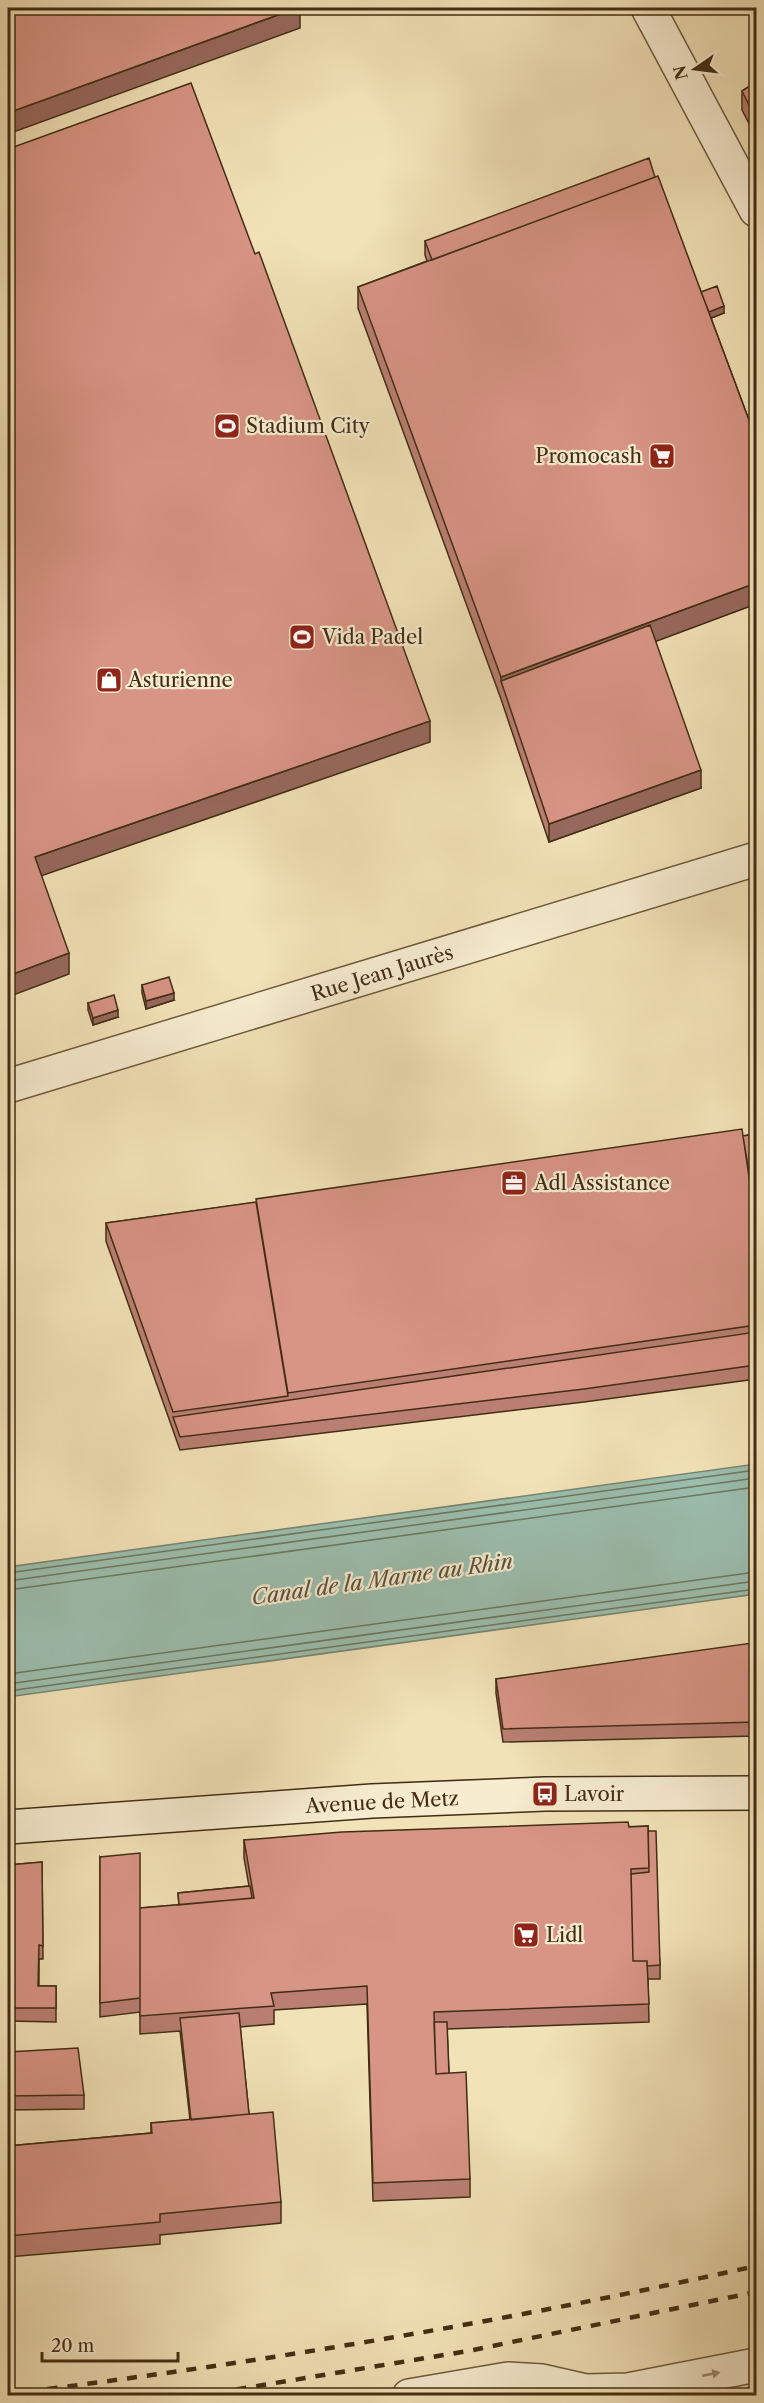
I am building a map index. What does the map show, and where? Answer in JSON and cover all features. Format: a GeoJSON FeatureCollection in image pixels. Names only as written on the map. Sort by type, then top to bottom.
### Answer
{"type":"FeatureCollection","features":[{"type":"Feature","properties":{"kind":"street"},"geometry":{"type":"LineString","coordinates":[[648,8],[756,210]]}},
{"type":"Feature","properties":{"kind":"street","name":"Rue Jean Jaurès"},"geometry":{"type":"LineString","coordinates":[[8,1086],[756,859]]}},
{"type":"Feature","properties":{"kind":"street","name":"Avenue de Metz"},"geometry":{"type":"LineString","coordinates":[[8,1827],[372,1801],[545,1794],[756,1793]]}},
{"type":"Feature","properties":{"kind":"street"},"geometry":{"type":"LineString","coordinates":[[409,2396],[508,2379],[542,2381],[586,2391],[628,2390],[756,2365]]}},
{"type":"Feature","properties":{"kind":"water","name":"Canal de la Marne au Rhin"},"geometry":{"type":"Polygon","coordinates":[[[756,1464],[756,1594],[8,1697],[8,1567],[756,1464]]]}},
{"type":"Feature","properties":{"kind":"building"},"geometry":{"type":"Polygon","coordinates":[[[8,8],[297,8],[8,113],[8,8]]]}},
{"type":"Feature","properties":{"kind":"building"},"geometry":{"type":"Polygon","coordinates":[[[756,82],[756,119],[742,91],[756,82]]]}},
{"type":"Feature","properties":{"kind":"building"},"geometry":{"type":"Polygon","coordinates":[[[191,83],[255,254],[259,252],[430,721],[35,857],[69,953],[8,976],[8,149],[191,83]]]}},
{"type":"Feature","properties":{"kind":"building"},"geometry":{"type":"Polygon","coordinates":[[[649,158],[655,177],[432,260],[425,241],[649,158]]]}},
{"type":"Feature","properties":{"kind":"building"},"geometry":{"type":"Polygon","coordinates":[[[658,176],[756,439],[756,583],[501,677],[358,287],[658,176]]]}},
{"type":"Feature","properties":{"kind":"building"},"geometry":{"type":"Polygon","coordinates":[[[717,286],[724,306],[709,312],[701,292],[717,286]]]}},
{"type":"Feature","properties":{"kind":"building"},"geometry":{"type":"Polygon","coordinates":[[[650,625],[701,770],[549,824],[501,681],[650,625]]]}},
{"type":"Feature","properties":{"kind":"building"},"geometry":{"type":"Polygon","coordinates":[[[169,977],[174,993],[146,1001],[142,985],[169,977]]]}},
{"type":"Feature","properties":{"kind":"building"},"geometry":{"type":"Polygon","coordinates":[[[114,995],[118,1010],[93,1018],[88,1003],[114,995]]]}},
{"type":"Feature","properties":{"kind":"building"},"geometry":{"type":"Polygon","coordinates":[[[742,1129],[756,1225],[756,1325],[288,1393],[256,1199],[742,1129]]]}},
{"type":"Feature","properties":{"kind":"building"},"geometry":{"type":"Polygon","coordinates":[[[756,1134],[756,1214],[743,1136],[756,1134]]]}},
{"type":"Feature","properties":{"kind":"building"},"geometry":{"type":"Polygon","coordinates":[[[256,1202],[288,1396],[173,1412],[106,1223],[256,1202]]]}},
{"type":"Feature","properties":{"kind":"building"},"geometry":{"type":"Polygon","coordinates":[[[756,1332],[756,1365],[584,1389],[180,1437],[173,1417],[756,1332]]]}},
{"type":"Feature","properties":{"kind":"building"},"geometry":{"type":"Polygon","coordinates":[[[752,1643],[753,1658],[756,1658],[756,1722],[503,1729],[496,1679],[752,1643]]]}},
{"type":"Feature","properties":{"kind":"building"},"geometry":{"type":"Polygon","coordinates":[[[628,1822],[629,1827],[648,1826],[649,1868],[631,1869],[633,1961],[647,1961],[649,2004],[434,2012],[436,2074],[466,2072],[470,2179],[373,2183],[367,1986],[271,1993],[274,2006],[140,2016],[140,1908],[254,1898],[244,1840],[342,1832],[628,1822]]]}},
{"type":"Feature","properties":{"kind":"building"},"geometry":{"type":"Polygon","coordinates":[[[648,1831],[656,1831],[660,1965],[647,1966],[647,1961],[633,1961],[631,1874],[649,1872],[648,1831]]]}},
{"type":"Feature","properties":{"kind":"building"},"geometry":{"type":"Polygon","coordinates":[[[140,1853],[140,1998],[100,2003],[100,1857],[140,1853]]]}},
{"type":"Feature","properties":{"kind":"building"},"geometry":{"type":"Polygon","coordinates":[[[42,1862],[43,1946],[39,1945],[38,1986],[56,1986],[56,2008],[8,2008],[8,1865],[42,1862]]]}},
{"type":"Feature","properties":{"kind":"building"},"geometry":{"type":"Polygon","coordinates":[[[250,1886],[252,1898],[179,1905],[178,1893],[250,1886]]]}},
{"type":"Feature","properties":{"kind":"building"},"geometry":{"type":"Polygon","coordinates":[[[239,2013],[249,2114],[191,2120],[180,2018],[239,2013]]]}},
{"type":"Feature","properties":{"kind":"building"},"geometry":{"type":"Polygon","coordinates":[[[434,2022],[447,2022],[449,2073],[436,2074],[434,2022]]]}},
{"type":"Feature","properties":{"kind":"building"},"geometry":{"type":"Polygon","coordinates":[[[78,2048],[84,2095],[8,2096],[8,2052],[78,2048]]]}},
{"type":"Feature","properties":{"kind":"building"},"geometry":{"type":"Polygon","coordinates":[[[273,2112],[281,2202],[160,2214],[160,2222],[8,2236],[8,2146],[152,2133],[151,2123],[273,2112]]]}},
{"type":"Feature","properties":{"kind":"railway"},"geometry":{"type":"LineString","coordinates":[[8,2394],[196,2369],[384,2339],[570,2305],[756,2266]]}},
{"type":"Feature","properties":{"kind":"railway"},"geometry":{"type":"LineString","coordinates":[[197,2396],[468,2351],[756,2292]]}},
{"type":"Feature","properties":{"kind":"place","name":"Stadium City"},"geometry":{"type":"Point","coordinates":[227,426]}},
{"type":"Feature","properties":{"kind":"place","name":"Promocash"},"geometry":{"type":"Point","coordinates":[662,456]}},
{"type":"Feature","properties":{"kind":"place","name":"Vida Padel"},"geometry":{"type":"Point","coordinates":[302,637]}},
{"type":"Feature","properties":{"kind":"place","name":"Asturienne"},"geometry":{"type":"Point","coordinates":[109,680]}},
{"type":"Feature","properties":{"kind":"place","name":"Adl Assistance"},"geometry":{"type":"Point","coordinates":[514,1183]}},
{"type":"Feature","properties":{"kind":"place","name":"Lavoir"},"geometry":{"type":"Point","coordinates":[545,1794]}},
{"type":"Feature","properties":{"kind":"place","name":"Lidl"},"geometry":{"type":"Point","coordinates":[526,1935]}}]}
